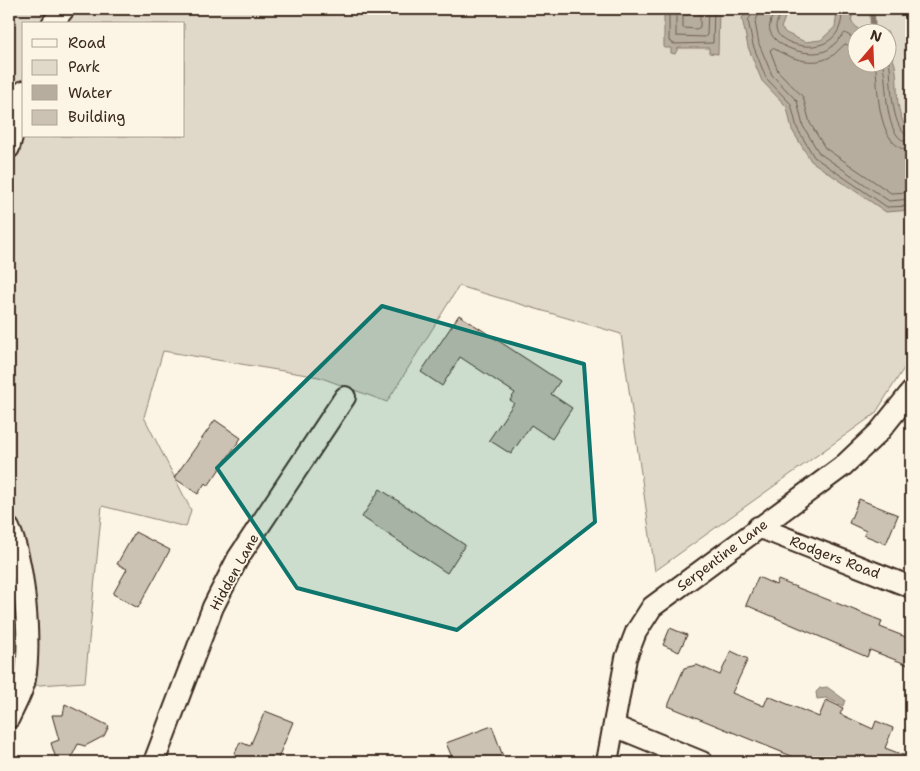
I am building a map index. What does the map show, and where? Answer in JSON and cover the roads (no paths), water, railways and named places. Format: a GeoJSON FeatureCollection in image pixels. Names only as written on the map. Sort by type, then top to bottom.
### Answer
{"type":"FeatureCollection","features":[{"type":"Feature","properties":{"kind":"street"},"geometry":{"type":"LineString","coordinates":[[54,22],[64,9]]}},
{"type":"Feature","properties":{"kind":"street"},"geometry":{"type":"LineString","coordinates":[[9,148],[22,99]]}},
{"type":"Feature","properties":{"kind":"street","name":"Serpentine Lane"},"geometry":{"type":"LineString","coordinates":[[607,762],[626,658],[636,632],[652,607],[843,466],[879,432],[911,392]]}},
{"type":"Feature","properties":{"kind":"street","name":"Hidden Lane"},"geometry":{"type":"LineString","coordinates":[[154,762],[213,607],[238,558],[345,398]]}},
{"type":"Feature","properties":{"kind":"street","name":"Rodgers Road"},"geometry":{"type":"LineString","coordinates":[[758,527],[911,587]]}},
{"type":"Feature","properties":{"kind":"street"},"geometry":{"type":"LineString","coordinates":[[9,528],[14,538],[22,579],[28,635],[25,681],[9,718]]}},
{"type":"Feature","properties":{"kind":"street"},"geometry":{"type":"LineString","coordinates":[[614,726],[702,762]]}},
{"type":"Feature","properties":{"kind":"water"},"geometry":{"type":"Polygon","coordinates":[[[664,9],[719,9],[718,54],[709,53],[709,48],[678,48],[675,54],[671,53],[671,48],[664,48],[664,9]]]}},
{"type":"Feature","properties":{"kind":"water"},"geometry":{"type":"Polygon","coordinates":[[[750,9],[788,9],[781,28],[786,33],[805,42],[821,40],[835,27],[836,9],[854,9],[852,22],[848,22],[848,72],[896,72],[899,109],[901,117],[911,134],[911,210],[886,212],[811,161],[792,130],[787,107],[762,81],[748,47],[742,18],[750,9]]]}},
{"type":"Feature","properties":{"kind":"water"},"geometry":{"type":"Polygon","coordinates":[[[827,687],[845,700],[843,706],[826,698],[817,699],[816,692],[820,688],[827,687]]]}},
{"type":"Feature","properties":{"kind":"waterway"},"geometry":{"type":"LineString","coordinates":[[872,9],[873,22]]}}]}
